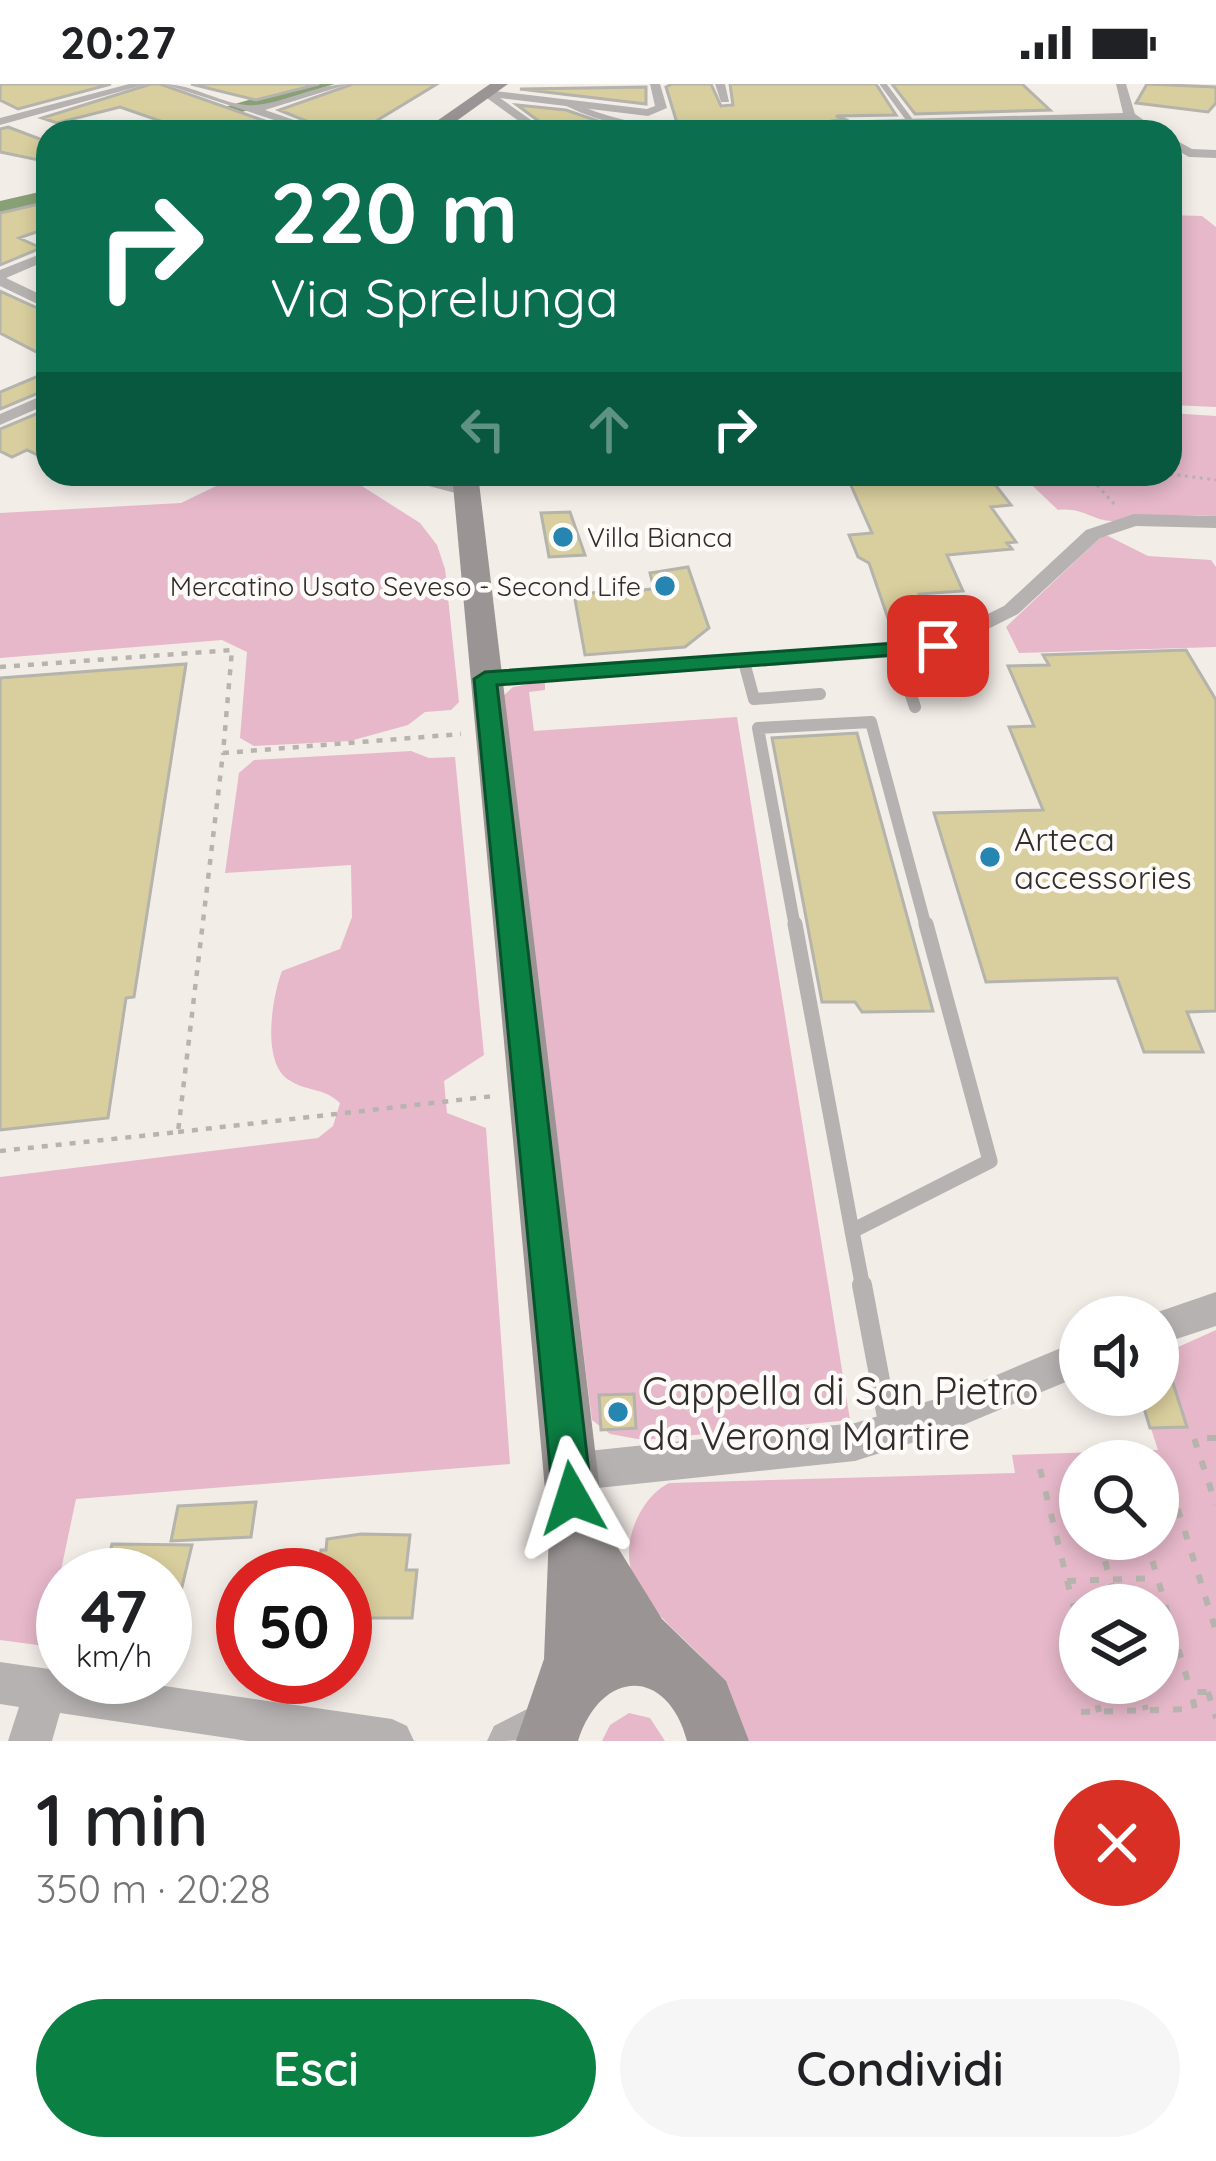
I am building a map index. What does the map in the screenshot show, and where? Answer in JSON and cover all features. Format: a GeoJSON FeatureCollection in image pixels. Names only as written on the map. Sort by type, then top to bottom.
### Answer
{"type":"FeatureCollection","features":[{"type":"Feature","properties":{"kind":"main road"},"geometry":{"type":"LineString","coordinates":[[447,120],[493,88]]}},
{"type":"Feature","properties":{"kind":"main road"},"geometry":{"type":"LineString","coordinates":[[466,486],[573,1498],[575,1645],[553,1721]]}},
{"type":"Feature","properties":{"kind":"main road"},"geometry":{"type":"LineString","coordinates":[[573,1498],[635,1631],[705,1700],[718,1741]]}},
{"type":"Feature","properties":{"kind":"main road"},"geometry":{"type":"LineString","coordinates":[[553,1721],[583,1672],[614,1655],[648,1655],[664,1661]]}},
{"type":"Feature","properties":{"kind":"street"},"geometry":{"type":"LineString","coordinates":[[92,84],[114,92]]}},
{"type":"Feature","properties":{"kind":"street"},"geometry":{"type":"LineString","coordinates":[[0,122],[142,84]]}},
{"type":"Feature","properties":{"kind":"street"},"geometry":{"type":"LineString","coordinates":[[169,84],[284,120]]}},
{"type":"Feature","properties":{"kind":"street"},"geometry":{"type":"LineString","coordinates":[[245,108],[344,84]]}},
{"type":"Feature","properties":{"kind":"street"},"geometry":{"type":"LineString","coordinates":[[493,88],[652,113],[662,106],[655,84]]}},
{"type":"Feature","properties":{"kind":"street"},"geometry":{"type":"LineString","coordinates":[[720,84],[725,100]]}},
{"type":"Feature","properties":{"kind":"street"},"geometry":{"type":"LineString","coordinates":[[1121,84],[1130,116]]}},
{"type":"Feature","properties":{"kind":"street"},"geometry":{"type":"LineString","coordinates":[[493,88],[529,120]]}},
{"type":"Feature","properties":{"kind":"street"},"geometry":{"type":"LineString","coordinates":[[984,120],[1130,116],[1136,120]]}},
{"type":"Feature","properties":{"kind":"street"},"geometry":{"type":"LineString","coordinates":[[1182,149],[1216,154]]}},
{"type":"Feature","properties":{"kind":"street"},"geometry":{"type":"LineString","coordinates":[[1,281],[36,262]]}},
{"type":"Feature","properties":{"kind":"street"},"geometry":{"type":"LineString","coordinates":[[1,281],[36,298]]}},
{"type":"Feature","properties":{"kind":"street"},"geometry":{"type":"LineString","coordinates":[[0,420],[36,404]]}},
{"type":"Feature","properties":{"kind":"street"},"geometry":{"type":"LineString","coordinates":[[485,679],[938,646],[986,627],[1093,535],[1130,521],[1216,522]]}},
{"type":"Feature","properties":{"kind":"street"},"geometry":{"type":"LineString","coordinates":[[1179,1321],[1216,1309]]}},
{"type":"Feature","properties":{"kind":"street"},"geometry":{"type":"LineString","coordinates":[[573,1498],[890,1433],[1059,1366]]}},
{"type":"Feature","properties":{"kind":"street"},"geometry":{"type":"LineString","coordinates":[[0,1683],[36,1689]]}},
{"type":"Feature","properties":{"kind":"street"},"geometry":{"type":"LineString","coordinates":[[30,1741],[41,1704]]}},
{"type":"Feature","properties":{"kind":"street"},"geometry":{"type":"LineString","coordinates":[[140,1704],[392,1741]]}},
{"type":"Feature","properties":{"kind":"street"},"geometry":{"type":"LineString","coordinates":[[509,1741],[553,1721]]}},
{"type":"Feature","properties":{"kind":"lane"},"geometry":{"type":"LineString","coordinates":[[883,84],[910,120]]}},
{"type":"Feature","properties":{"kind":"lane"},"geometry":{"type":"LineString","coordinates":[[567,103],[625,120]]}},
{"type":"Feature","properties":{"kind":"lane"},"geometry":{"type":"LineString","coordinates":[[896,651],[915,707]]}},
{"type":"Feature","properties":{"kind":"lane"},"geometry":{"type":"LineString","coordinates":[[744,662],[754,699],[820,694]]}},
{"type":"Feature","properties":{"kind":"lane"},"geometry":{"type":"LineString","coordinates":[[852,1231],[990,1161],[871,722],[758,728],[852,1231],[890,1433]]}},
{"type":"Feature","properties":{"kind":"path"},"geometry":{"type":"LineString","coordinates":[[1182,476],[1216,480]]}},
{"type":"Feature","properties":{"kind":"path"},"geometry":{"type":"LineString","coordinates":[[1098,486],[1130,521]]}},
{"type":"Feature","properties":{"kind":"path"},"geometry":{"type":"LineString","coordinates":[[0,667],[232,650],[178,1132]]}},
{"type":"Feature","properties":{"kind":"path"},"geometry":{"type":"LineString","coordinates":[[223,753],[491,732]]}},
{"type":"Feature","properties":{"kind":"path"},"geometry":{"type":"LineString","coordinates":[[0,1151],[529,1092]]}},
{"type":"Feature","properties":{"kind":"path"},"geometry":{"type":"LineString","coordinates":[[1216,1438],[1194,1438],[1216,1505]]}},
{"type":"Feature","properties":{"kind":"path"},"geometry":{"type":"LineString","coordinates":[[1040,1469],[1068,1584]]}},
{"type":"Feature","properties":{"kind":"path"},"geometry":{"type":"LineString","coordinates":[[1179,1513],[1216,1631]]}},
{"type":"Feature","properties":{"kind":"path"},"geometry":{"type":"LineString","coordinates":[[1105,1560],[1111,1584]]}},
{"type":"Feature","properties":{"kind":"path"},"geometry":{"type":"LineString","coordinates":[[1082,1712],[1196,1708],[1152,1560]]}},
{"type":"Feature","properties":{"kind":"path"},"geometry":{"type":"LineString","coordinates":[[1067,1581],[1157,1578]]}},
{"type":"Feature","properties":{"kind":"path"},"geometry":{"type":"LineString","coordinates":[[1191,1692],[1212,1692],[1216,1718]]}},
{"type":"Feature","properties":{"kind":"path"},"geometry":{"type":"LineString","coordinates":[[1097,1704],[1099,1712]]}},
{"type":"Feature","properties":{"kind":"path"},"geometry":{"type":"LineString","coordinates":[[1144,1704],[1146,1710]]}},
{"type":"Feature","properties":{"kind":"shaded area"},"geometry":{"type":"Polygon","coordinates":[[[1182,215],[1202,216],[1216,227],[1216,407],[1182,406],[1182,215]]]}},
{"type":"Feature","properties":{"kind":"shaded area"},"geometry":{"type":"Polygon","coordinates":[[[1182,414],[1216,416],[1216,516],[1112,521],[1058,510],[1033,486],[1182,486],[1182,414]]]}},
{"type":"Feature","properties":{"kind":"shaded area"},"geometry":{"type":"Polygon","coordinates":[[[216,486],[362,486],[420,523],[437,545],[445,569],[459,702],[451,710],[425,712],[408,725],[350,741],[254,746],[240,738],[247,652],[222,640],[0,658],[0,513],[181,503],[216,486]]]}},
{"type":"Feature","properties":{"kind":"shaded area"},"geometry":{"type":"Polygon","coordinates":[[[1104,534],[1148,556],[1211,560],[1216,567],[1216,647],[1019,653],[1006,627],[1104,534]]]}},
{"type":"Feature","properties":{"kind":"shaded area"},"geometry":{"type":"Polygon","coordinates":[[[545,681],[545,690],[529,692],[534,731],[737,717],[850,1420],[643,1440],[610,1434],[592,1420],[501,698],[513,687],[545,681]]]}},
{"type":"Feature","properties":{"kind":"shaded area"},"geometry":{"type":"Polygon","coordinates":[[[411,751],[429,758],[455,757],[484,1055],[444,1081],[447,1113],[486,1128],[510,1464],[76,1499],[66,1548],[36,1548],[36,1645],[0,1640],[0,1177],[318,1138],[333,1126],[340,1103],[280,1072],[271,1029],[282,971],[340,949],[352,917],[351,865],[225,873],[239,773],[254,760],[411,751]]]}},
{"type":"Feature","properties":{"kind":"shaded area"},"geometry":{"type":"Polygon","coordinates":[[[1216,1330],[1216,1741],[743,1741],[726,1689],[713,1669],[648,1602],[630,1567],[634,1525],[649,1500],[669,1483],[1015,1473],[1012,1455],[1059,1453],[1059,1560],[1179,1560],[1179,1440],[1155,1440],[1147,1416],[1179,1416],[1179,1347],[1216,1330]]]}},
{"type":"Feature","properties":{"kind":"shaded area"},"geometry":{"type":"Polygon","coordinates":[[[629,1713],[650,1718],[665,1741],[602,1741],[610,1725],[629,1713]]]}},
{"type":"Feature","properties":{"kind":"building"},"geometry":{"type":"Polygon","coordinates":[[[0,84],[111,84],[18,109],[0,100],[0,84]]]}},
{"type":"Feature","properties":{"kind":"building"},"geometry":{"type":"Polygon","coordinates":[[[160,84],[262,120],[157,120],[120,107],[69,120],[42,118],[160,84]]]}},
{"type":"Feature","properties":{"kind":"building"},"geometry":{"type":"Polygon","coordinates":[[[191,84],[319,84],[256,100],[191,84]]]}},
{"type":"Feature","properties":{"kind":"building"},"geometry":{"type":"Polygon","coordinates":[[[353,84],[437,84],[378,120],[304,120],[279,110],[353,84]]]}},
{"type":"Feature","properties":{"kind":"building"},"geometry":{"type":"Polygon","coordinates":[[[711,84],[721,106],[733,105],[730,84],[876,84],[896,115],[836,116],[844,119],[838,120],[676,120],[666,87],[711,84]]]}},
{"type":"Feature","properties":{"kind":"building"},"geometry":{"type":"Polygon","coordinates":[[[892,84],[1022,84],[1050,110],[915,114],[892,84]]]}},
{"type":"Feature","properties":{"kind":"building"},"geometry":{"type":"Polygon","coordinates":[[[1147,84],[1216,87],[1216,103],[1208,112],[1136,103],[1147,84]]]}},
{"type":"Feature","properties":{"kind":"building"},"geometry":{"type":"Polygon","coordinates":[[[646,87],[646,104],[520,89],[521,89],[646,87]]]}},
{"type":"Feature","properties":{"kind":"building"},"geometry":{"type":"Polygon","coordinates":[[[517,105],[566,110],[595,120],[537,120],[517,105]]]}},
{"type":"Feature","properties":{"kind":"building"},"geometry":{"type":"Polygon","coordinates":[[[8,127],[36,138],[36,160],[0,152],[0,129],[8,127]]]}},
{"type":"Feature","properties":{"kind":"building"},"geometry":{"type":"Polygon","coordinates":[[[36,205],[36,232],[19,238],[36,250],[0,265],[0,213],[36,205]]]}},
{"type":"Feature","properties":{"kind":"building"},"geometry":{"type":"Polygon","coordinates":[[[0,291],[36,308],[36,352],[0,333],[0,291]]]}},
{"type":"Feature","properties":{"kind":"building"},"geometry":{"type":"Polygon","coordinates":[[[36,377],[36,394],[0,409],[0,392],[36,377]]]}},
{"type":"Feature","properties":{"kind":"building"},"geometry":{"type":"Polygon","coordinates":[[[36,414],[36,454],[27,450],[12,457],[0,451],[0,429],[36,414]]]}},
{"type":"Feature","properties":{"kind":"building"},"geometry":{"type":"Polygon","coordinates":[[[851,486],[996,486],[1011,505],[991,507],[1016,542],[1007,543],[1012,549],[947,555],[963,591],[919,594],[928,629],[892,630],[869,563],[858,557],[849,535],[872,533],[851,486]]]}},
{"type":"Feature","properties":{"kind":"building","name":"Villa Bianca"},"geometry":{"type":"Polygon","coordinates":[[[570,512],[585,555],[549,557],[541,513],[570,512]]]}},
{"type":"Feature","properties":{"kind":"building"},"geometry":{"type":"Polygon","coordinates":[[[688,567],[709,628],[685,647],[585,655],[574,594],[654,589],[650,573],[688,567]]]}},
{"type":"Feature","properties":{"kind":"building"},"geometry":{"type":"Polygon","coordinates":[[[1186,650],[1216,700],[1216,1011],[1187,1012],[1203,1052],[1144,1052],[1117,978],[986,982],[934,813],[1043,810],[1009,727],[1034,726],[1008,666],[1049,665],[1043,655],[1186,650]]]}},
{"type":"Feature","properties":{"kind":"building"},"geometry":{"type":"Polygon","coordinates":[[[186,664],[134,997],[126,998],[108,1118],[0,1130],[0,678],[186,664]]]}},
{"type":"Feature","properties":{"kind":"building"},"geometry":{"type":"Polygon","coordinates":[[[857,733],[933,1011],[862,1012],[855,1002],[822,1002],[772,738],[857,733]]]}},
{"type":"Feature","properties":{"kind":"building","name":"Cappella di San Pietro da Verona Martire"},"geometry":{"type":"Polygon","coordinates":[[[634,1394],[636,1428],[601,1430],[599,1395],[634,1394]]]}},
{"type":"Feature","properties":{"kind":"building"},"geometry":{"type":"Polygon","coordinates":[[[1179,1402],[1187,1427],[1150,1428],[1146,1416],[1179,1416],[1179,1402]]]}},
{"type":"Feature","properties":{"kind":"building"},"geometry":{"type":"Polygon","coordinates":[[[256,1502],[251,1537],[171,1541],[178,1506],[256,1502]]]}},
{"type":"Feature","properties":{"kind":"building"},"geometry":{"type":"Polygon","coordinates":[[[410,1535],[406,1570],[417,1570],[412,1618],[372,1618],[372,1548],[326,1548],[327,1539],[410,1535]]]}},
{"type":"Feature","properties":{"kind":"building"},"geometry":{"type":"Polygon","coordinates":[[[112,1544],[192,1545],[191,1548],[111,1548],[112,1544]]]}},
{"type":"Feature","properties":{"kind":"waterway"},"geometry":{"type":"LineString","coordinates":[[194,120],[325,84]]}},
{"type":"Feature","properties":{"kind":"waterway"},"geometry":{"type":"LineString","coordinates":[[0,209],[36,200]]}},
{"type":"Feature","properties":{"kind":"place","name":"Villa Bianca"},"geometry":{"type":"Point","coordinates":[563,537]}},
{"type":"Feature","properties":{"kind":"place","name":"Mercatino Usato Seveso - Second Life"},"geometry":{"type":"Point","coordinates":[665,586]}},
{"type":"Feature","properties":{"kind":"place","name":"Arteca accessories"},"geometry":{"type":"Point","coordinates":[990,857]}},
{"type":"Feature","properties":{"kind":"place","name":"Cappella di San Pietro da Verona Martire"},"geometry":{"type":"Point","coordinates":[618,1412]}},
{"type":"Feature","properties":{"kind":"route"},"geometry":{"type":"LineString","coordinates":[[572,1498],[485,679],[938,646]]}}]}
